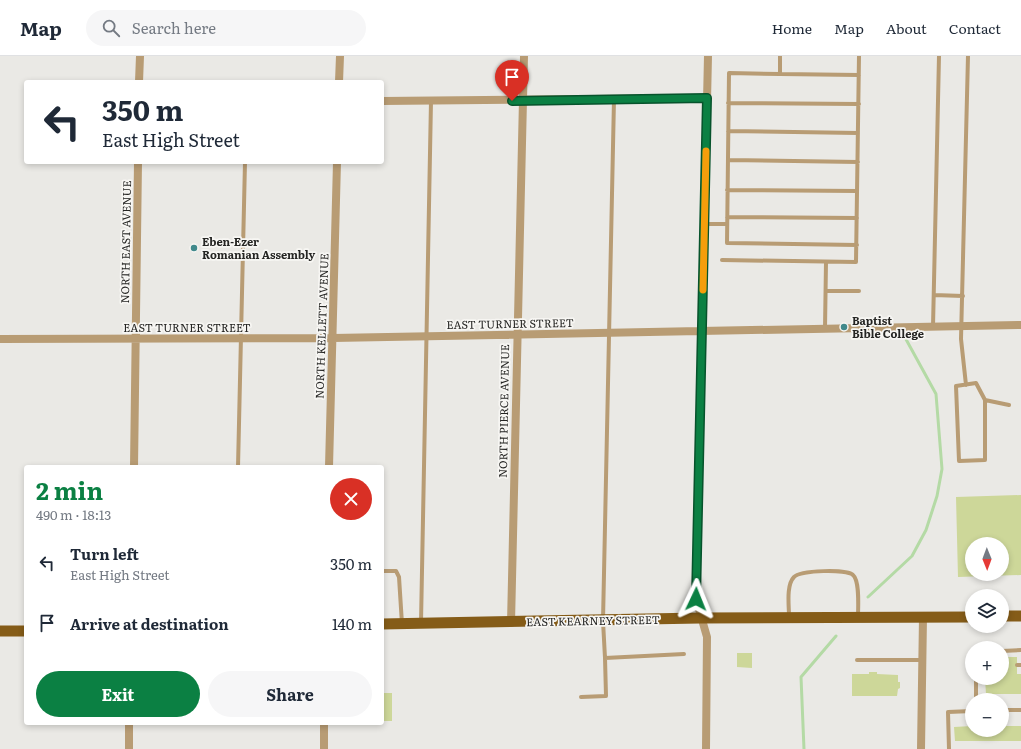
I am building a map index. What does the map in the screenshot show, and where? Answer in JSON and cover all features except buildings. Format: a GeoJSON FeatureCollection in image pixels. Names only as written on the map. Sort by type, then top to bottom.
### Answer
{"type":"FeatureCollection","features":[{"type":"Feature","properties":{"kind":"main road"},"geometry":{"type":"LineString","coordinates":[[1009,616],[1021,616]]}},
{"type":"Feature","properties":{"kind":"main road","name":"EAST KEARNEY STREET"},"geometry":{"type":"LineString","coordinates":[[384,624],[700,618],[965,617]]}},
{"type":"Feature","properties":{"kind":"main road"},"geometry":{"type":"LineString","coordinates":[[0,631],[24,631]]}},
{"type":"Feature","properties":{"kind":"street"},"geometry":{"type":"LineString","coordinates":[[139,80],[140,56]]}},
{"type":"Feature","properties":{"kind":"street"},"geometry":{"type":"LineString","coordinates":[[339,80],[340,56]]}},
{"type":"Feature","properties":{"kind":"street","name":"NORTH PIERCE AVENUE"},"geometry":{"type":"LineString","coordinates":[[511,622],[516,336],[524,56]]}},
{"type":"Feature","properties":{"kind":"street"},"geometry":{"type":"LineString","coordinates":[[706,749],[707,637],[700,618],[696,599],[708,56]]}},
{"type":"Feature","properties":{"kind":"street"},"geometry":{"type":"LineString","coordinates":[[384,101],[707,98]]}},
{"type":"Feature","properties":{"kind":"street","name":"NORTH EAST AVENUE"},"geometry":{"type":"LineString","coordinates":[[134,465],[138,164]]}},
{"type":"Feature","properties":{"kind":"street","name":"NORTH KELLETT AVENUE"},"geometry":{"type":"LineString","coordinates":[[329,465],[337,164]]}},
{"type":"Feature","properties":{"kind":"street","name":"EAST TURNER STREET"},"geometry":{"type":"LineString","coordinates":[[0,339],[516,336],[702,330],[1021,325]]}},
{"type":"Feature","properties":{"kind":"street"},"geometry":{"type":"LineString","coordinates":[[921,749],[923,617]]}},
{"type":"Feature","properties":{"kind":"street"},"geometry":{"type":"LineString","coordinates":[[129,725],[129,749]]}},
{"type":"Feature","properties":{"kind":"street"},"geometry":{"type":"LineString","coordinates":[[324,725],[324,749]]}},
{"type":"Feature","properties":{"kind":"lane"},"geometry":{"type":"LineString","coordinates":[[780,56],[780,74]]}},
{"type":"Feature","properties":{"kind":"lane"},"geometry":{"type":"LineString","coordinates":[[722,260],[856,262],[859,56]]}},
{"type":"Feature","properties":{"kind":"lane"},"geometry":{"type":"LineString","coordinates":[[933,327],[939,56]]}},
{"type":"Feature","properties":{"kind":"lane"},"geometry":{"type":"LineString","coordinates":[[966,385],[961,339],[968,56]]}},
{"type":"Feature","properties":{"kind":"lane"},"geometry":{"type":"LineString","coordinates":[[857,245],[727,243],[728,102],[729,74],[859,75]]}},
{"type":"Feature","properties":{"kind":"lane"},"geometry":{"type":"LineString","coordinates":[[581,696],[606,696],[603,621],[614,99]]}},
{"type":"Feature","properties":{"kind":"lane"},"geometry":{"type":"LineString","coordinates":[[421,624],[428,337],[431,101]]}},
{"type":"Feature","properties":{"kind":"lane"},"geometry":{"type":"LineString","coordinates":[[728,102],[859,104]]}},
{"type":"Feature","properties":{"kind":"lane"},"geometry":{"type":"LineString","coordinates":[[728,131],[858,133]]}},
{"type":"Feature","properties":{"kind":"lane"},"geometry":{"type":"LineString","coordinates":[[728,160],[858,162]]}},
{"type":"Feature","properties":{"kind":"lane"},"geometry":{"type":"LineString","coordinates":[[238,465],[244,164]]}},
{"type":"Feature","properties":{"kind":"lane"},"geometry":{"type":"LineString","coordinates":[[727,190],[857,192]]}},
{"type":"Feature","properties":{"kind":"lane"},"geometry":{"type":"LineString","coordinates":[[727,217],[857,218]]}},
{"type":"Feature","properties":{"kind":"lane"},"geometry":{"type":"LineString","coordinates":[[705,224],[727,224]]}},
{"type":"Feature","properties":{"kind":"lane"},"geometry":{"type":"LineString","coordinates":[[825,328],[826,262]]}},
{"type":"Feature","properties":{"kind":"lane"},"geometry":{"type":"LineString","coordinates":[[826,291],[859,291]]}},
{"type":"Feature","properties":{"kind":"lane"},"geometry":{"type":"LineString","coordinates":[[934,295],[963,296]]}},
{"type":"Feature","properties":{"kind":"lane"},"geometry":{"type":"LineString","coordinates":[[976,383],[985,400],[985,460],[959,461],[956,386],[976,383]]}},
{"type":"Feature","properties":{"kind":"lane"},"geometry":{"type":"LineString","coordinates":[[985,400],[1009,405]]}},
{"type":"Feature","properties":{"kind":"lane"},"geometry":{"type":"LineString","coordinates":[[384,571],[396,571],[399,577],[402,624]]}},
{"type":"Feature","properties":{"kind":"lane"},"geometry":{"type":"LineString","coordinates":[[789,618],[790,584],[794,577],[802,573],[845,571],[853,575],[857,582],[858,618]]}},
{"type":"Feature","properties":{"kind":"lane"},"geometry":{"type":"LineString","coordinates":[[1009,651],[1021,650]]}},
{"type":"Feature","properties":{"kind":"lane"},"geometry":{"type":"LineString","coordinates":[[605,658],[684,654]]}},
{"type":"Feature","properties":{"kind":"lane"},"geometry":{"type":"LineString","coordinates":[[857,660],[923,660]]}},
{"type":"Feature","properties":{"kind":"lane"},"geometry":{"type":"LineString","coordinates":[[1009,710],[1021,710]]}},
{"type":"Feature","properties":{"kind":"lane"},"geometry":{"type":"LineString","coordinates":[[949,749],[948,712],[965,711]]}},
{"type":"Feature","properties":{"kind":"waterway"},"geometry":{"type":"LineString","coordinates":[[868,597],[912,556],[926,530],[937,496],[942,469],[936,394],[902,332]]}},
{"type":"Feature","properties":{"kind":"waterway"},"geometry":{"type":"LineString","coordinates":[[804,749],[801,677],[836,636]]}},
{"type":"Feature","properties":{"kind":"slow traffic"},"geometry":{"type":"LineString","coordinates":[[703,290],[706,151]]}},
{"type":"Feature","properties":{"kind":"place","name":"Eben-Ezer Romanian Assembly"},"geometry":{"type":"Point","coordinates":[194,248]}},
{"type":"Feature","properties":{"kind":"place","name":"Baptist Bible College"},"geometry":{"type":"Point","coordinates":[844,327]}},
{"type":"Feature","properties":{"kind":"route"},"geometry":{"type":"LineString","coordinates":[[512,101],[707,98],[696,599]]}}]}
